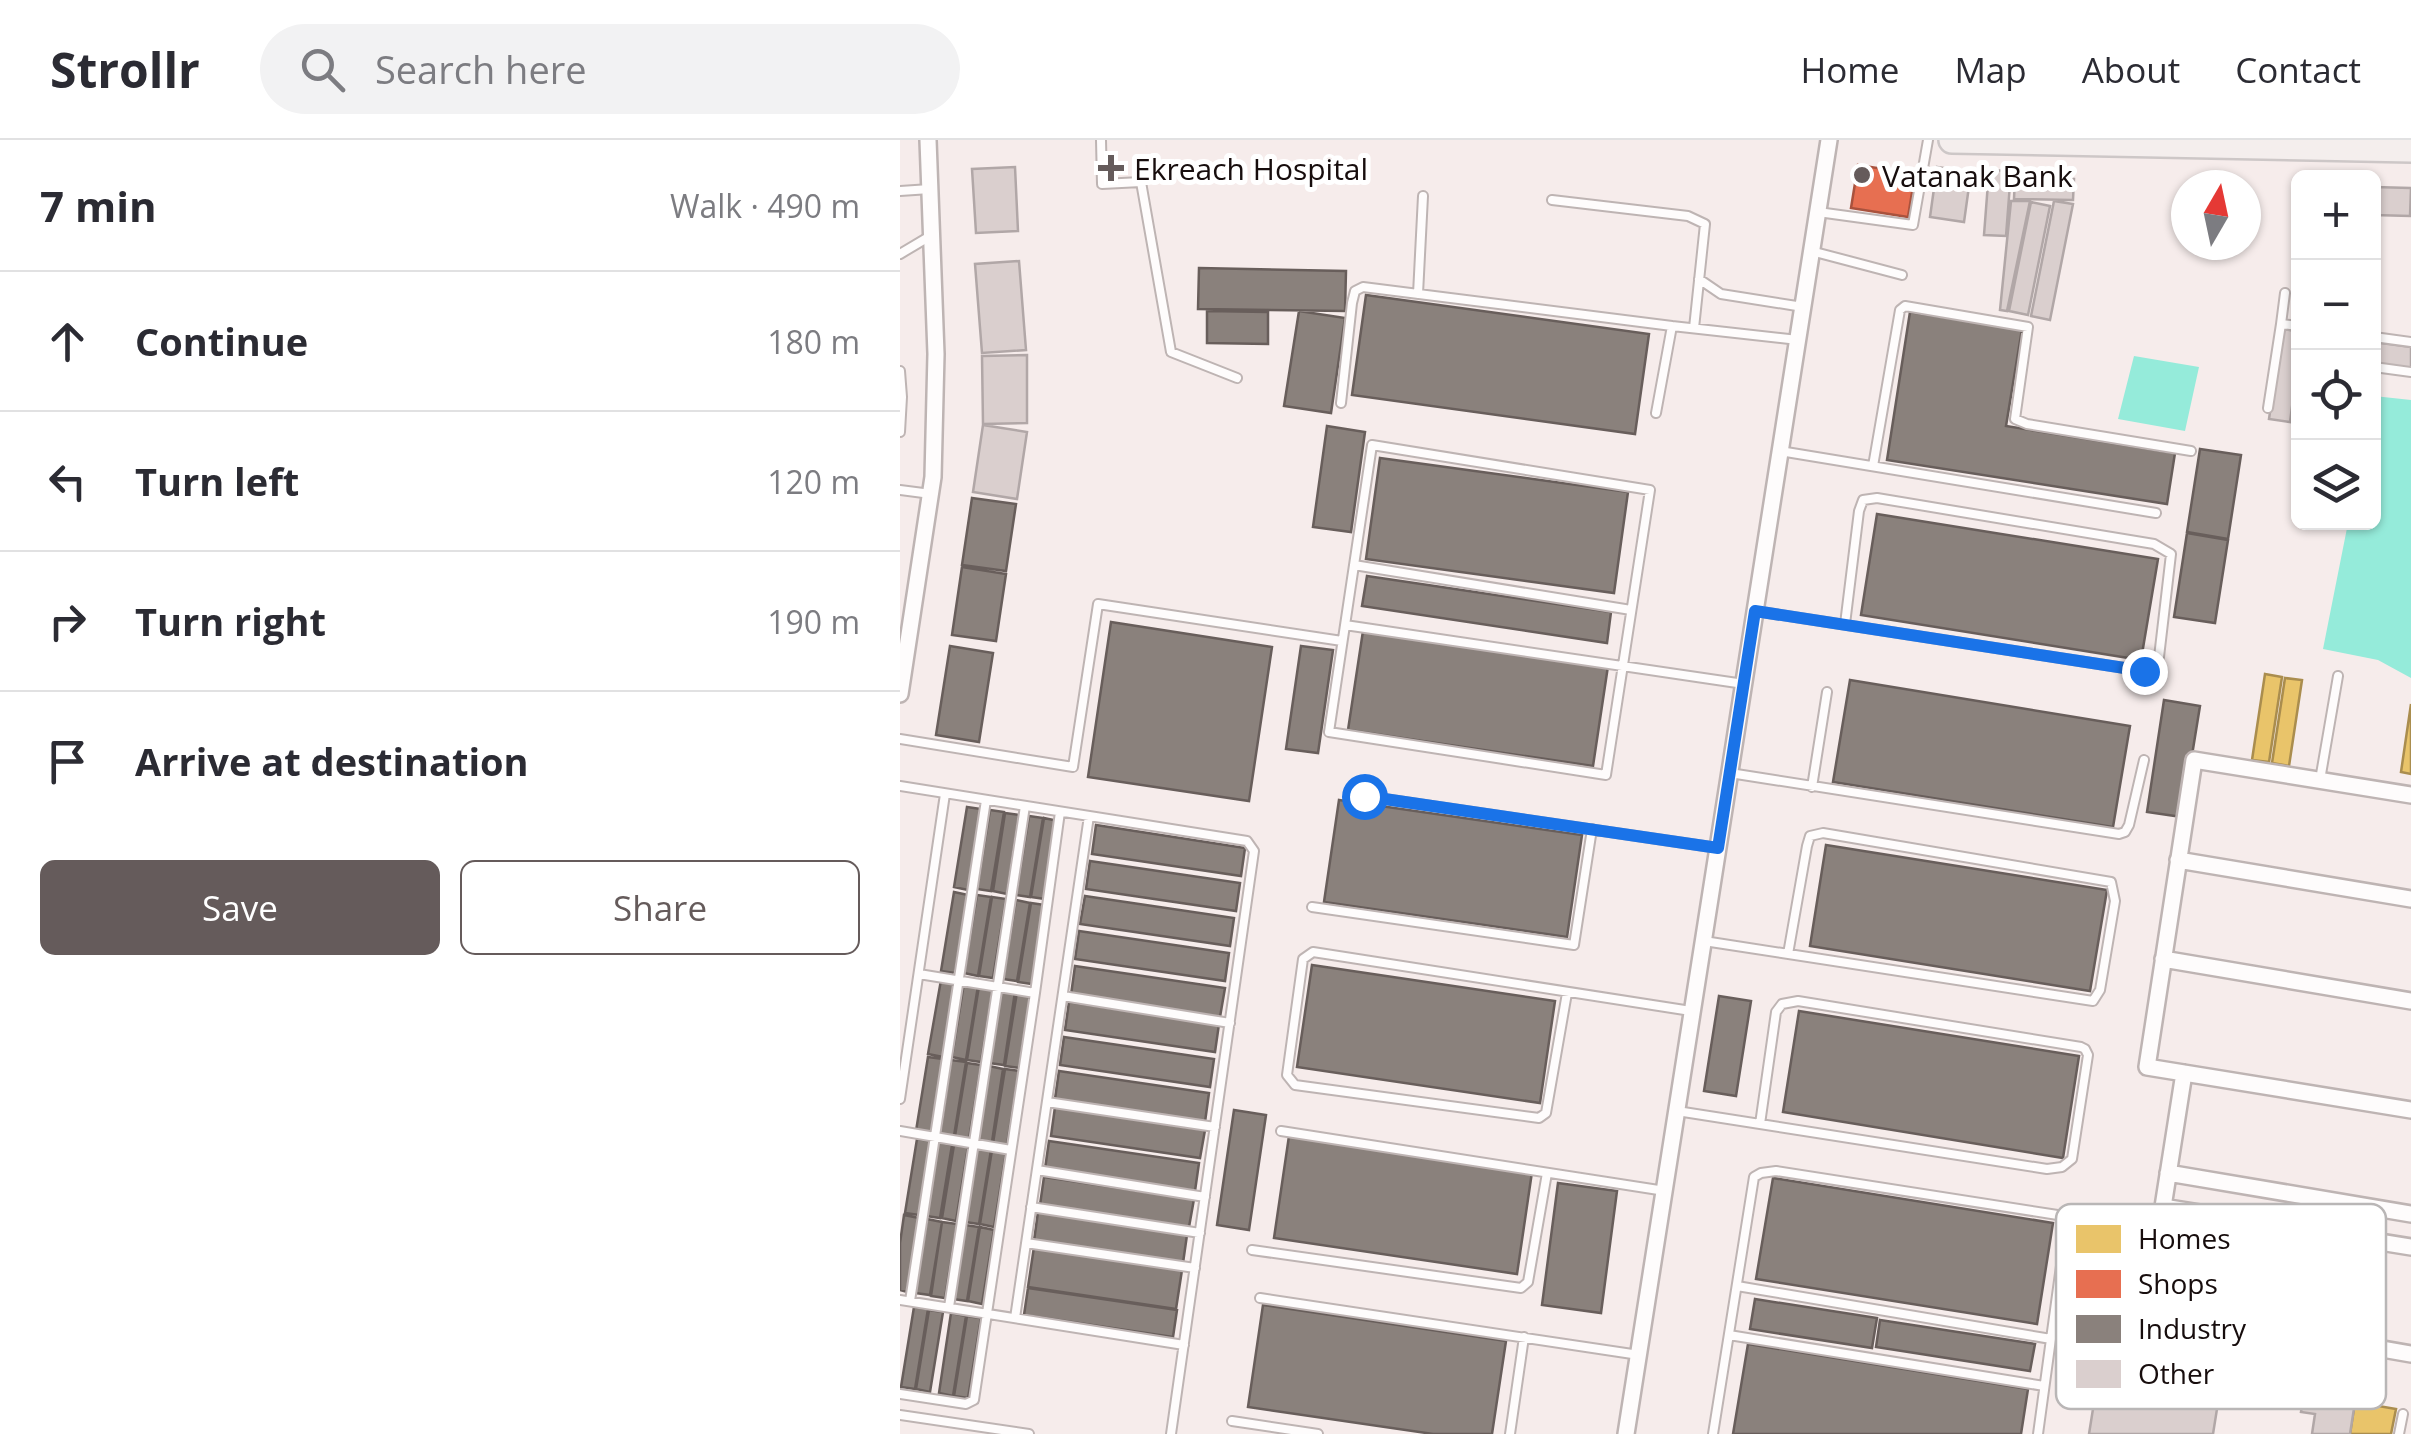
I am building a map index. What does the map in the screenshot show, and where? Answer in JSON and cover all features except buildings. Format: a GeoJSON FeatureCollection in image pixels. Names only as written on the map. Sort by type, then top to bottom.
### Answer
{"type":"FeatureCollection","features":[{"type":"Feature","properties":{"kind":"main road"},"geometry":{"type":"LineString","coordinates":[[1952,140],[2411,149]]}},
{"type":"Feature","properties":{"kind":"street"},"geometry":{"type":"LineString","coordinates":[[900,694],[933,477],[936,354],[928,140]]}},
{"type":"Feature","properties":{"kind":"street"},"geometry":{"type":"LineString","coordinates":[[1626,1434],[1829,140]]}},
{"type":"Feature","properties":{"kind":"street"},"geometry":{"type":"LineString","coordinates":[[2411,795],[2194,760],[2147,1067],[2411,1110]]}},
{"type":"Feature","properties":{"kind":"street"},"geometry":{"type":"LineString","coordinates":[[2178,860],[2411,899]]}},
{"type":"Feature","properties":{"kind":"street"},"geometry":{"type":"LineString","coordinates":[[2163,959],[2411,1001]]}},
{"type":"Feature","properties":{"kind":"street"},"geometry":{"type":"LineString","coordinates":[[2163,1204],[2184,1073]]}},
{"type":"Feature","properties":{"kind":"street"},"geometry":{"type":"LineString","coordinates":[[2168,1173],[2349,1204]]}},
{"type":"Feature","properties":{"kind":"street"},"geometry":{"type":"LineString","coordinates":[[2320,1199],[2321,1204]]}},
{"type":"Feature","properties":{"kind":"street"},"geometry":{"type":"LineString","coordinates":[[2386,1210],[2411,1214]]}},
{"type":"Feature","properties":{"kind":"street"},"geometry":{"type":"LineString","coordinates":[[2386,1243],[2411,1247]]}},
{"type":"Feature","properties":{"kind":"street"},"geometry":{"type":"LineString","coordinates":[[2386,1350],[2411,1354]]}},
{"type":"Feature","properties":{"kind":"lane"},"geometry":{"type":"LineString","coordinates":[[1100,140],[1102,184],[1141,182],[1171,352],[1237,378]]}},
{"type":"Feature","properties":{"kind":"lane"},"geometry":{"type":"LineString","coordinates":[[1818,212],[1912,225],[1928,140]]}},
{"type":"Feature","properties":{"kind":"lane"},"geometry":{"type":"LineString","coordinates":[[900,191],[930,189]]}},
{"type":"Feature","properties":{"kind":"lane"},"geometry":{"type":"LineString","coordinates":[[1418,294],[1424,196]]}},
{"type":"Feature","properties":{"kind":"lane"},"geometry":{"type":"LineString","coordinates":[[1552,200],[1688,216],[1706,224],[1694,328]]}},
{"type":"Feature","properties":{"kind":"lane"},"geometry":{"type":"LineString","coordinates":[[900,254],[932,235]]}},
{"type":"Feature","properties":{"kind":"lane"},"geometry":{"type":"LineString","coordinates":[[1811,252],[1902,276]]}},
{"type":"Feature","properties":{"kind":"lane"},"geometry":{"type":"LineString","coordinates":[[1700,278],[1720,294],[1803,306]]}},
{"type":"Feature","properties":{"kind":"lane"},"geometry":{"type":"LineString","coordinates":[[1341,404],[1355,291],[1363,287],[1798,340]]}},
{"type":"Feature","properties":{"kind":"lane"},"geometry":{"type":"LineString","coordinates":[[2268,408],[2285,293]]}},
{"type":"Feature","properties":{"kind":"lane"},"geometry":{"type":"LineString","coordinates":[[1872,466],[1900,310],[1905,306],[2028,327],[2016,419],[2191,451]]}},
{"type":"Feature","properties":{"kind":"lane"},"geometry":{"type":"LineString","coordinates":[[2281,324],[2291,325]]}},
{"type":"Feature","properties":{"kind":"lane"},"geometry":{"type":"LineString","coordinates":[[1656,413],[1672,326]]}},
{"type":"Feature","properties":{"kind":"lane"},"geometry":{"type":"LineString","coordinates":[[2381,338],[2411,342]]}},
{"type":"Feature","properties":{"kind":"lane"},"geometry":{"type":"LineString","coordinates":[[2381,368],[2411,372]]}},
{"type":"Feature","properties":{"kind":"lane"},"geometry":{"type":"LineString","coordinates":[[900,371],[900,432]]}},
{"type":"Feature","properties":{"kind":"lane"},"geometry":{"type":"LineString","coordinates":[[1372,445],[1650,490],[1606,775],[1329,732],[1354,566],[1372,445]]}},
{"type":"Feature","properties":{"kind":"lane"},"geometry":{"type":"LineString","coordinates":[[1780,451],[2156,513]]}},
{"type":"Feature","properties":{"kind":"lane"},"geometry":{"type":"LineString","coordinates":[[900,490],[930,494]]}},
{"type":"Feature","properties":{"kind":"lane"},"geometry":{"type":"LineString","coordinates":[[1755,611],[2144,671],[2153,668],[2159,657],[2171,554],[2154,544],[1876,498],[1863,500],[1845,624]]}},
{"type":"Feature","properties":{"kind":"lane"},"geometry":{"type":"LineString","coordinates":[[1354,566],[1632,610]]}},
{"type":"Feature","properties":{"kind":"lane"},"geometry":{"type":"LineString","coordinates":[[900,740],[1073,768],[1098,604],[1342,641]]}},
{"type":"Feature","properties":{"kind":"lane"},"geometry":{"type":"LineString","coordinates":[[1345,625],[1744,684]]}},
{"type":"Feature","properties":{"kind":"lane"},"geometry":{"type":"LineString","coordinates":[[2320,780],[2338,676]]}},
{"type":"Feature","properties":{"kind":"lane"},"geometry":{"type":"LineString","coordinates":[[1812,787],[1827,692]]}},
{"type":"Feature","properties":{"kind":"lane"},"geometry":{"type":"LineString","coordinates":[[1730,773],[2119,834],[2129,825],[2144,760]]}},
{"type":"Feature","properties":{"kind":"lane"},"geometry":{"type":"LineString","coordinates":[[900,786],[1247,842],[1254,851],[1171,1434]]}},
{"type":"Feature","properties":{"kind":"lane"},"geometry":{"type":"LineString","coordinates":[[900,1098],[946,794]]}},
{"type":"Feature","properties":{"kind":"lane"},"geometry":{"type":"LineString","coordinates":[[1364,796],[1718,848]]}},
{"type":"Feature","properties":{"kind":"lane"},"geometry":{"type":"LineString","coordinates":[[986,800],[905,1300],[1184,1344]]}},
{"type":"Feature","properties":{"kind":"lane"},"geometry":{"type":"LineString","coordinates":[[949,1308],[1024,806]]}},
{"type":"Feature","properties":{"kind":"lane"},"geometry":{"type":"LineString","coordinates":[[900,1394],[966,1404],[974,1400],[1060,812]]}},
{"type":"Feature","properties":{"kind":"lane"},"geometry":{"type":"LineString","coordinates":[[1015,1318],[1089,816]]}},
{"type":"Feature","properties":{"kind":"lane"},"geometry":{"type":"LineString","coordinates":[[1312,907],[1574,945],[1592,829]]}},
{"type":"Feature","properties":{"kind":"lane"},"geometry":{"type":"LineString","coordinates":[[1704,941],[1788,954],[2093,1001],[2100,990],[2115,891],[2111,882],[1823,833],[1810,836],[1807,846],[1788,954]]}},
{"type":"Feature","properties":{"kind":"lane"},"geometry":{"type":"LineString","coordinates":[[1567,993],[1546,1114],[1539,1118],[1295,1085],[1287,1075],[1303,960],[1313,952],[1693,1012]]}},
{"type":"Feature","properties":{"kind":"lane"},"geometry":{"type":"LineString","coordinates":[[919,974],[1036,992]]}},
{"type":"Feature","properties":{"kind":"lane"},"geometry":{"type":"LineString","coordinates":[[1063,996],[1230,1023]]}},
{"type":"Feature","properties":{"kind":"lane"},"geometry":{"type":"LineString","coordinates":[[1677,1112],[2048,1169],[2062,1168],[2072,1160],[2088,1056],[2081,1047],[1798,1001],[1782,1004],[1776,1012],[1760,1124]]}},
{"type":"Feature","properties":{"kind":"lane"},"geometry":{"type":"LineString","coordinates":[[1047,1102],[1215,1127]]}},
{"type":"Feature","properties":{"kind":"lane"},"geometry":{"type":"LineString","coordinates":[[900,1131],[1011,1150]]}},
{"type":"Feature","properties":{"kind":"lane"},"geometry":{"type":"LineString","coordinates":[[1281,1131],[1664,1191]]}},
{"type":"Feature","properties":{"kind":"lane"},"geometry":{"type":"LineString","coordinates":[[1037,1170],[1205,1197]]}},
{"type":"Feature","properties":{"kind":"lane"},"geometry":{"type":"LineString","coordinates":[[1714,1434],[1754,1177],[1776,1171],[2056,1214]]}},
{"type":"Feature","properties":{"kind":"lane"},"geometry":{"type":"LineString","coordinates":[[1252,1250],[1521,1288],[1528,1282],[1546,1172]]}},
{"type":"Feature","properties":{"kind":"lane"},"geometry":{"type":"LineString","coordinates":[[1032,1208],[1200,1233]]}},
{"type":"Feature","properties":{"kind":"lane"},"geometry":{"type":"LineString","coordinates":[[1026,1242],[1195,1268]]}},
{"type":"Feature","properties":{"kind":"lane"},"geometry":{"type":"LineString","coordinates":[[1737,1286],[2051,1338]]}},
{"type":"Feature","properties":{"kind":"lane"},"geometry":{"type":"LineString","coordinates":[[1260,1298],[1639,1354]]}},
{"type":"Feature","properties":{"kind":"lane"},"geometry":{"type":"LineString","coordinates":[[2038,1434],[2056,1299]]}},
{"type":"Feature","properties":{"kind":"lane"},"geometry":{"type":"LineString","coordinates":[[1729,1336],[2044,1386]]}},
{"type":"Feature","properties":{"kind":"lane"},"geometry":{"type":"LineString","coordinates":[[1510,1434],[1524,1337]]}},
{"type":"Feature","properties":{"kind":"lane"},"geometry":{"type":"LineString","coordinates":[[2400,1434],[2403,1414]]}},
{"type":"Feature","properties":{"kind":"lane"},"geometry":{"type":"LineString","coordinates":[[900,1415],[1029,1434]]}},
{"type":"Feature","properties":{"kind":"lane"},"geometry":{"type":"LineString","coordinates":[[1232,1421],[1318,1434]]}},
{"type":"Feature","properties":{"kind":"lane"},"geometry":{"type":"LineString","coordinates":[[957,1434],[959,1424]]}},
{"type":"Feature","properties":{"kind":"shaded area"},"geometry":{"type":"Polygon","coordinates":[[[2134,356],[2199,367],[2185,431],[2118,419],[2134,356]]]}},
{"type":"Feature","properties":{"kind":"shaded area"},"geometry":{"type":"Polygon","coordinates":[[[2381,397],[2411,400],[2411,678],[2378,660],[2323,649],[2347,530],[2381,530],[2381,397]]]}},
{"type":"Feature","properties":{"kind":"place","name":"Ekreach Hospital"},"geometry":{"type":"Point","coordinates":[1111,168]}},
{"type":"Feature","properties":{"kind":"place","name":"Vatanak Bank"},"geometry":{"type":"Point","coordinates":[1862,175]}},
{"type":"Feature","properties":{"kind":"route"},"geometry":{"type":"LineString","coordinates":[[1364,796],[1718,848],[1755,611],[2144,671]]}}]}
